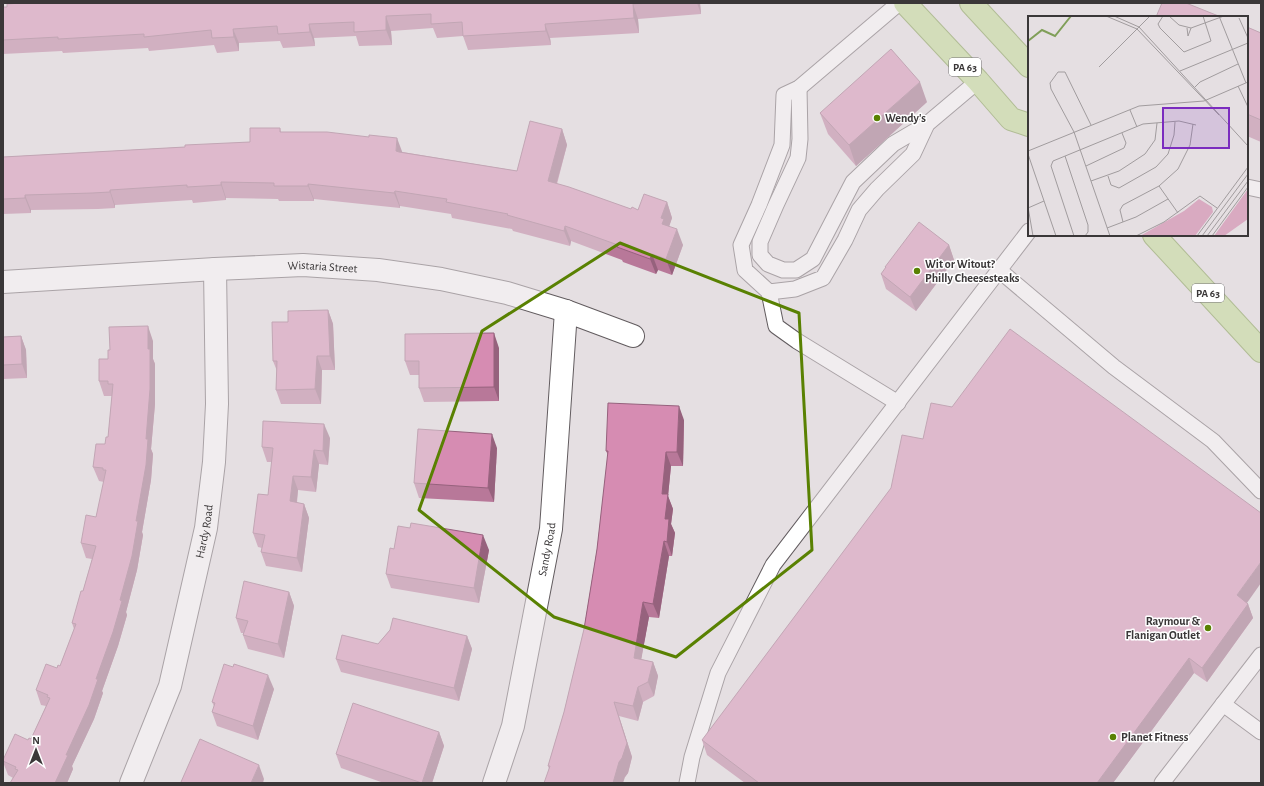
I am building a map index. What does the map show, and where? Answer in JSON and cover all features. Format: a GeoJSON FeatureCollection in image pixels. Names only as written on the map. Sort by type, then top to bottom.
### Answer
{"type":"FeatureCollection","features":[{"type":"Feature","properties":{"kind":"main road","name":"PA 63"},"geometry":{"type":"LineString","coordinates":[[905,3],[978,81],[1011,119],[1028,125]]}},
{"type":"Feature","properties":{"kind":"main road"},"geometry":{"type":"LineString","coordinates":[[971,3],[1028,65]]}},
{"type":"Feature","properties":{"kind":"main road","name":"PA 63"},"geometry":{"type":"LineString","coordinates":[[1155,236],[1261,351]]}},
{"type":"Feature","properties":{"kind":"street","name":"Wistaria Street"},"geometry":{"type":"LineString","coordinates":[[3,282],[303,265],[378,270],[441,279],[507,293],[566,311],[633,336]]}},
{"type":"Feature","properties":{"kind":"street","name":"Hardy Road"},"geometry":{"type":"LineString","coordinates":[[131,783],[170,686],[206,528],[214,462],[217,404],[215,269]]}},
{"type":"Feature","properties":{"kind":"street","name":"Sandy Road"},"geometry":{"type":"LineString","coordinates":[[494,783],[513,726],[551,529],[566,311]]}},
{"type":"Feature","properties":{"kind":"lane"},"geometry":{"type":"LineString","coordinates":[[898,403],[797,341],[776,326],[769,292],[745,270],[742,245],[782,145],[784,95],[799,88],[899,3]]}},
{"type":"Feature","properties":{"kind":"lane"},"geometry":{"type":"LineString","coordinates":[[799,88],[800,138],[798,158],[760,242],[760,255],[768,264],[784,270],[796,270],[813,259],[853,182],[893,144],[927,124],[978,81]]}},
{"type":"Feature","properties":{"kind":"lane"},"geometry":{"type":"LineString","coordinates":[[769,292],[795,289],[823,278],[845,240],[859,210],[877,189],[913,154],[927,124]]}},
{"type":"Feature","properties":{"kind":"lane"},"geometry":{"type":"LineString","coordinates":[[1248,187],[1261,190]]}},
{"type":"Feature","properties":{"kind":"lane"},"geometry":{"type":"LineString","coordinates":[[687,783],[692,757],[718,673],[773,565],[1028,232]]}},
{"type":"Feature","properties":{"kind":"lane"},"geometry":{"type":"LineString","coordinates":[[999,270],[1114,367],[1212,441],[1261,491]]}},
{"type":"Feature","properties":{"kind":"lane"},"geometry":{"type":"LineString","coordinates":[[1162,783],[1261,655]]}},
{"type":"Feature","properties":{"kind":"lane"},"geometry":{"type":"LineString","coordinates":[[1223,704],[1261,732]]}},
{"type":"Feature","properties":{"kind":"highlighted area"},"geometry":{"type":"Polygon","coordinates":[[[620,243],[799,313],[812,550],[676,657],[554,617],[419,510],[482,331],[620,243]]]}},
{"type":"Feature","properties":{"kind":"building"},"geometry":{"type":"Polygon","coordinates":[[[651,3],[633,4],[634,18],[545,24],[546,31],[463,36],[462,22],[431,24],[431,14],[386,16],[386,30],[354,32],[354,22],[309,24],[310,32],[278,34],[277,26],[233,29],[234,37],[212,38],[211,30],[144,37],[144,34],[58,39],[58,37],[3,40],[3,7],[7,7],[7,4],[651,3]]]}},
{"type":"Feature","properties":{"kind":"building"},"geometry":{"type":"Polygon","coordinates":[[[1162,3],[1186,3],[1218,16],[1156,16],[1162,3]]]}},
{"type":"Feature","properties":{"kind":"building"},"geometry":{"type":"Polygon","coordinates":[[[1248,27],[1261,33],[1261,120],[1248,114],[1248,27]]]}},
{"type":"Feature","properties":{"kind":"building"},"geometry":{"type":"Polygon","coordinates":[[[891,49],[920,82],[849,145],[820,113],[891,49]]]}},
{"type":"Feature","properties":{"kind":"building"},"geometry":{"type":"Polygon","coordinates":[[[530,121],[562,129],[548,181],[631,209],[632,207],[638,210],[644,194],[667,202],[661,218],[664,219],[662,224],[677,229],[666,259],[652,254],[650,259],[617,247],[618,245],[565,226],[564,231],[507,215],[508,214],[446,202],[447,199],[395,191],[394,193],[308,184],[308,186],[274,186],[274,183],[221,182],[221,185],[187,187],[187,185],[110,190],[110,192],[25,195],[25,198],[3,199],[3,157],[250,142],[250,128],[280,128],[280,132],[327,132],[369,137],[369,135],[397,138],[396,151],[399,152],[517,171],[530,121]]]}},
{"type":"Feature","properties":{"kind":"building"},"geometry":{"type":"Polygon","coordinates":[[[919,222],[949,245],[910,297],[881,274],[919,222]]]}},
{"type":"Feature","properties":{"kind":"building"},"geometry":{"type":"Polygon","coordinates":[[[328,310],[330,356],[317,356],[315,389],[276,390],[277,361],[273,361],[272,322],[288,322],[288,311],[328,310]]]}},
{"type":"Feature","properties":{"kind":"building"},"geometry":{"type":"Polygon","coordinates":[[[148,326],[148,349],[150,349],[150,389],[146,439],[148,439],[146,465],[136,521],[138,521],[132,556],[120,600],[122,601],[113,632],[96,679],[98,679],[89,705],[55,783],[10,783],[18,770],[15,769],[16,767],[3,760],[15,734],[28,740],[29,738],[31,739],[50,698],[47,697],[48,695],[36,690],[46,664],[57,668],[58,665],[60,666],[76,624],[72,623],[96,546],[81,543],[86,515],[96,517],[106,470],[103,470],[103,468],[93,467],[96,444],[105,444],[106,437],[108,437],[113,384],[108,384],[108,381],[99,381],[99,359],[108,359],[108,350],[110,350],[109,327],[148,326]]]}},
{"type":"Feature","properties":{"kind":"building"},"geometry":{"type":"Polygon","coordinates":[[[1010,329],[1261,513],[1261,562],[1237,595],[1248,604],[1202,668],[1189,658],[1097,783],[759,783],[702,740],[891,488],[902,435],[923,439],[931,403],[952,407],[1010,329]]]}},
{"type":"Feature","properties":{"kind":"building"},"geometry":{"type":"Polygon","coordinates":[[[494,333],[494,387],[419,388],[419,361],[405,361],[405,334],[494,333]]]}},
{"type":"Feature","properties":{"kind":"building"},"geometry":{"type":"Polygon","coordinates":[[[21,336],[22,364],[3,365],[3,337],[21,336]]]}},
{"type":"Feature","properties":{"kind":"building"},"geometry":{"type":"Polygon","coordinates":[[[608,403],[679,406],[677,452],[666,452],[662,494],[668,494],[665,519],[669,519],[667,542],[664,541],[653,604],[643,602],[634,658],[653,662],[648,682],[638,687],[633,706],[614,702],[627,743],[622,758],[619,762],[613,783],[544,783],[550,766],[548,766],[564,712],[584,629],[597,549],[608,451],[606,451],[608,403]]]}},
{"type":"Feature","properties":{"kind":"building"},"geometry":{"type":"Polygon","coordinates":[[[263,421],[324,424],[323,451],[314,450],[311,477],[293,476],[290,501],[304,504],[297,558],[261,552],[265,535],[253,533],[258,494],[268,495],[273,448],[262,447],[263,421]]]}},
{"type":"Feature","properties":{"kind":"building"},"geometry":{"type":"Polygon","coordinates":[[[418,429],[492,434],[488,488],[414,483],[418,429]]]}},
{"type":"Feature","properties":{"kind":"building"},"geometry":{"type":"Polygon","coordinates":[[[411,523],[483,535],[474,588],[386,574],[390,548],[394,549],[398,526],[410,528],[411,523]]]}},
{"type":"Feature","properties":{"kind":"building"},"geometry":{"type":"Polygon","coordinates":[[[244,581],[289,592],[278,644],[243,635],[248,621],[236,618],[244,581]]]}},
{"type":"Feature","properties":{"kind":"building"},"geometry":{"type":"Polygon","coordinates":[[[393,618],[467,636],[454,688],[336,659],[342,635],[378,644],[390,630],[393,618]]]}},
{"type":"Feature","properties":{"kind":"building"},"geometry":{"type":"Polygon","coordinates":[[[224,664],[233,667],[234,664],[268,675],[253,726],[212,712],[215,703],[212,702],[224,664]]]}},
{"type":"Feature","properties":{"kind":"building"},"geometry":{"type":"Polygon","coordinates":[[[353,703],[439,732],[422,783],[336,754],[353,703]]]}},
{"type":"Feature","properties":{"kind":"building"},"geometry":{"type":"Polygon","coordinates":[[[200,739],[259,765],[251,783],[181,782],[200,739]]]}},
{"type":"Feature","properties":{"kind":"place","name":"Wendy's"},"geometry":{"type":"Point","coordinates":[877,118]}},
{"type":"Feature","properties":{"kind":"place","name":"Wit or Witout? Philly Cheesesteaks"},"geometry":{"type":"Point","coordinates":[917,271]}},
{"type":"Feature","properties":{"kind":"place","name":"Raymour & Flanigan Outlet"},"geometry":{"type":"Point","coordinates":[1208,628]}},
{"type":"Feature","properties":{"kind":"place","name":"Planet Fitness"},"geometry":{"type":"Point","coordinates":[1113,737]}}]}
